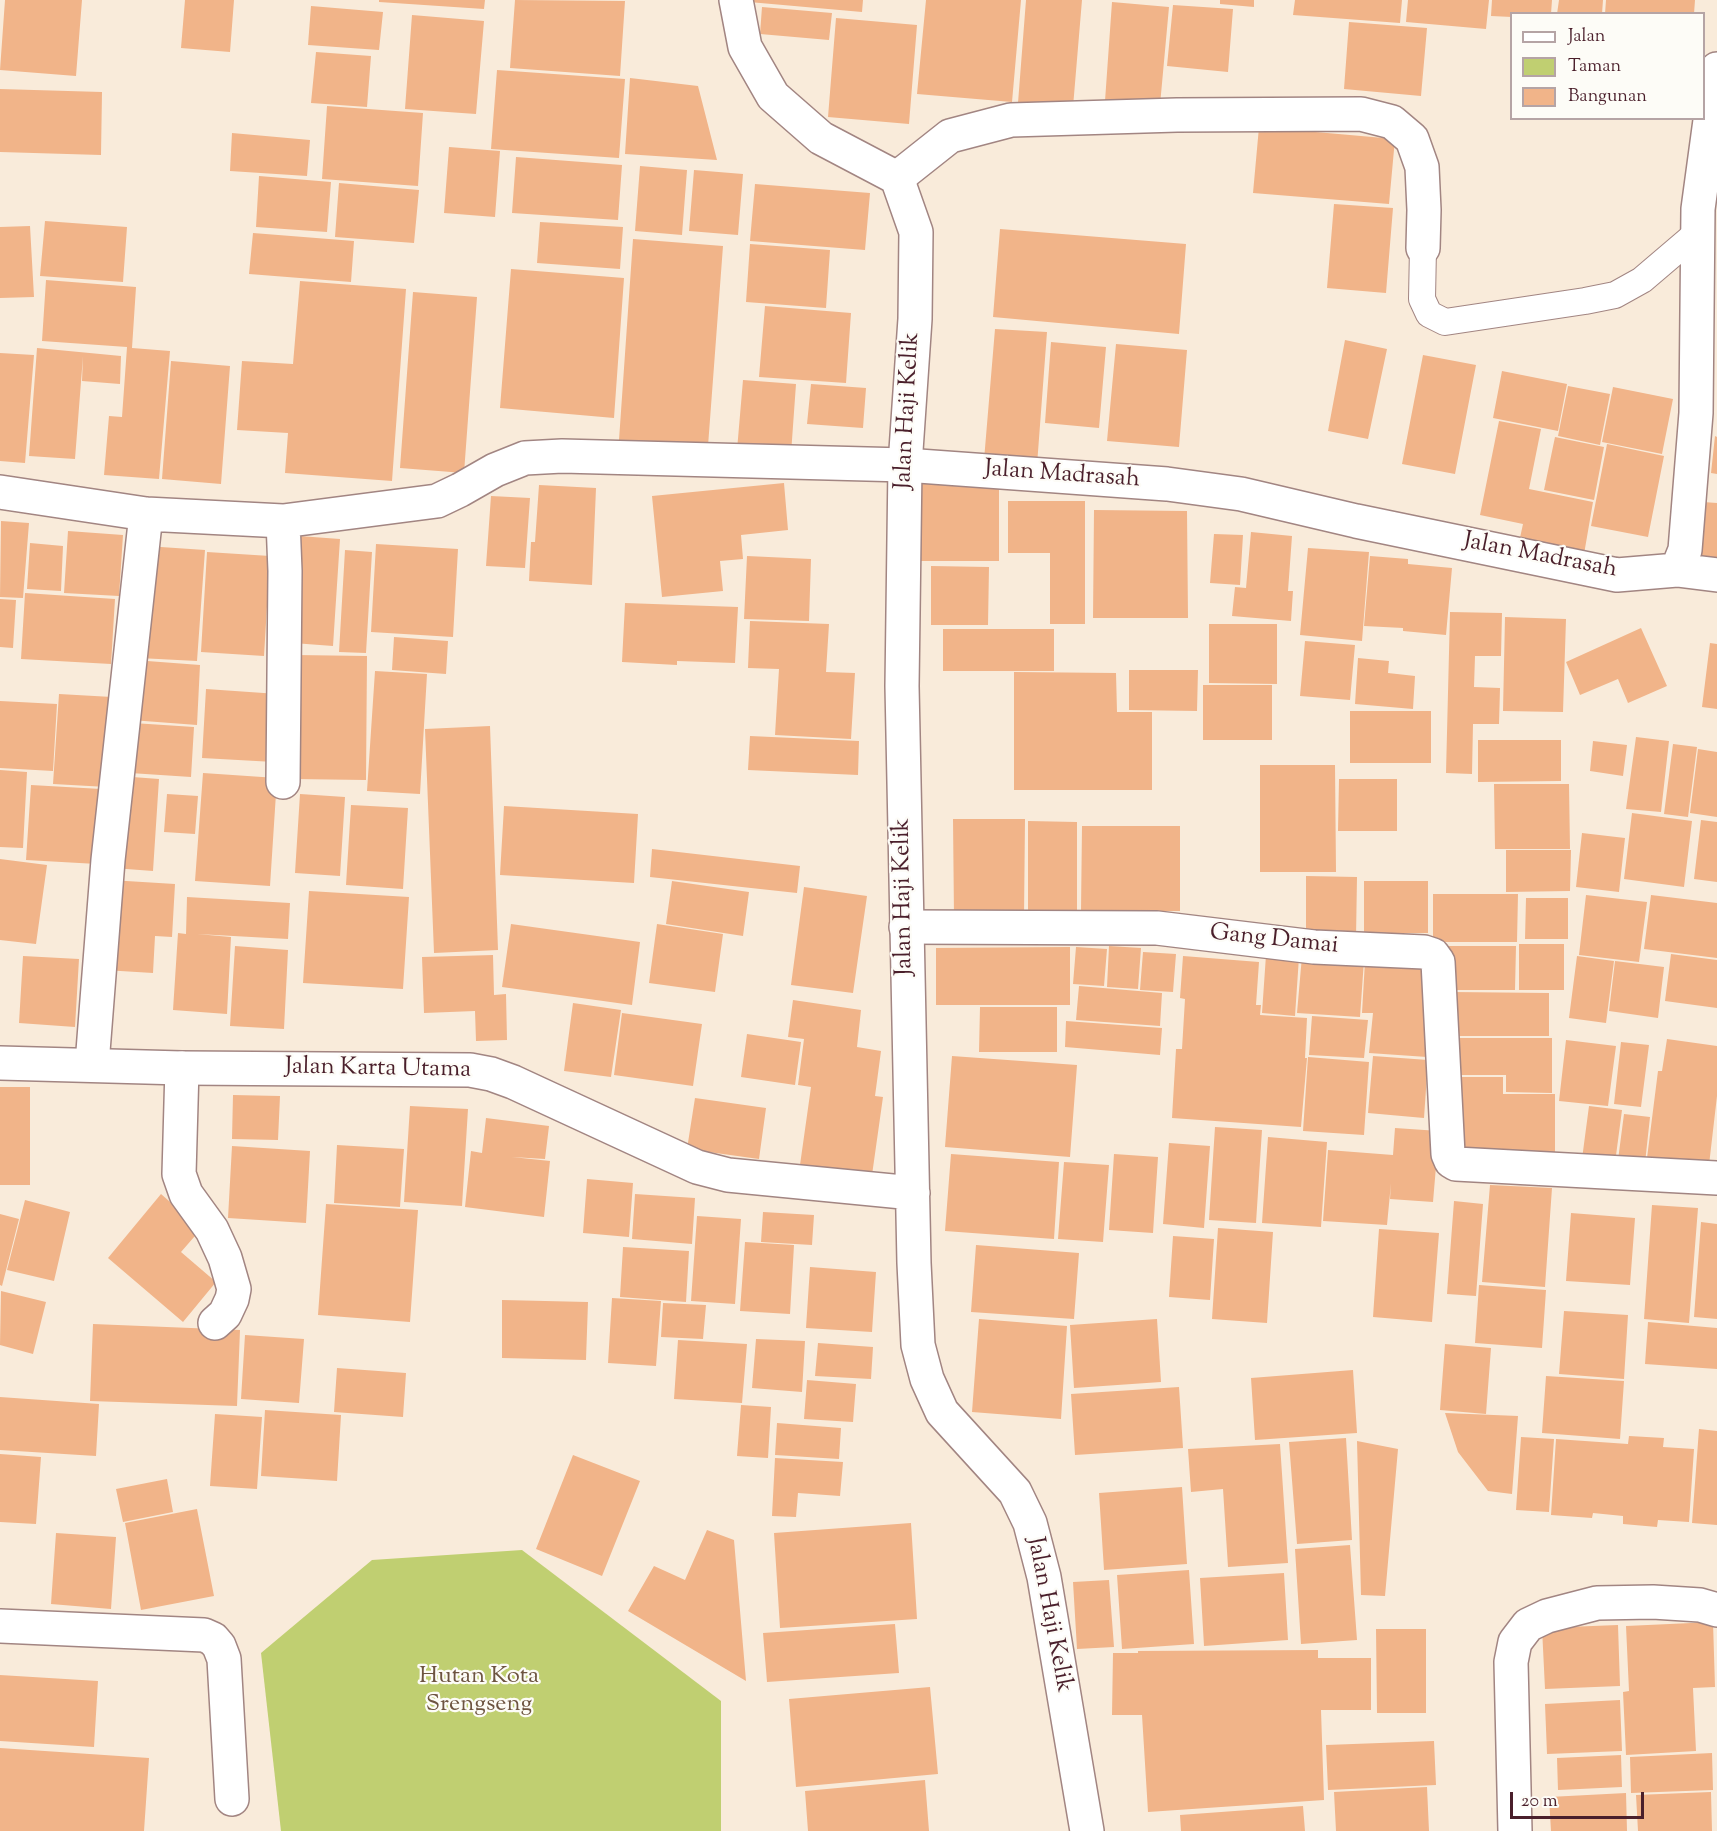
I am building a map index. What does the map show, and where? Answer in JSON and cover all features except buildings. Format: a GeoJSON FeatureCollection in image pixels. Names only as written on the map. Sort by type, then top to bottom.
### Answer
{"type":"FeatureCollection","features":[{"type":"Feature","properties":{"kind":"street"},"geometry":{"type":"LineString","coordinates":[[736,0],[745,47],[773,96],[820,138],[897,178],[950,136],[1011,120],[1177,115],[1361,114],[1392,122],[1412,139],[1422,167],[1423,248]]}},
{"type":"Feature","properties":{"kind":"street"},"geometry":{"type":"LineString","coordinates":[[1677,570],[1685,550],[1696,413],[1696,234],[1717,69]]}},
{"type":"Feature","properties":{"kind":"street","name":"Jalan Haji Kelik"},"geometry":{"type":"LineString","coordinates":[[897,178],[916,232],[915,319],[905,465],[902,686],[906,927],[918,1345],[927,1379],[942,1412],[1015,1492],[1029,1523],[1044,1577],[1087,1831]]}},
{"type":"Feature","properties":{"kind":"street","name":"Jalan Madrasah"},"geometry":{"type":"LineString","coordinates":[[0,492],[146,514],[283,521],[437,501],[495,470],[525,458],[562,456],[905,465],[1178,485],[1241,494],[1356,521],[1617,575],[1677,570],[1717,575]]}},
{"type":"Feature","properties":{"kind":"street"},"geometry":{"type":"LineString","coordinates":[[92,1064],[108,860],[146,514]]}},
{"type":"Feature","properties":{"kind":"street"},"geometry":{"type":"LineString","coordinates":[[283,521],[285,571],[283,783]]}},
{"type":"Feature","properties":{"kind":"street","name":"Gang Damai"},"geometry":{"type":"LineString","coordinates":[[906,927],[1158,928],[1314,947],[1424,952],[1433,955],[1438,962],[1448,1154],[1451,1161],[1456,1164],[1717,1178]]}},
{"type":"Feature","properties":{"kind":"street","name":"Jalan Karta Utama"},"geometry":{"type":"LineString","coordinates":[[0,1064],[470,1070],[491,1074],[697,1167],[728,1175],[913,1193]]}},
{"type":"Feature","properties":{"kind":"street"},"geometry":{"type":"LineString","coordinates":[[182,1068],[179,1174],[186,1194],[212,1230],[225,1258],[234,1288],[225,1314],[215,1323]]}},
{"type":"Feature","properties":{"kind":"street"},"geometry":{"type":"LineString","coordinates":[[1515,1831],[1511,1662],[1515,1642],[1528,1625],[1547,1616],[1597,1603],[1700,1605],[1717,1610]]}},
{"type":"Feature","properties":{"kind":"street"},"geometry":{"type":"LineString","coordinates":[[0,1626],[204,1635],[213,1639],[219,1646],[224,1659],[232,1799]]}},
{"type":"Feature","properties":{"kind":"lane"},"geometry":{"type":"LineString","coordinates":[[1423,248],[1422,300],[1429,314],[1445,322],[1615,295],[1642,280],[1696,234]]}},
{"type":"Feature","properties":{"kind":"green space","name":"Hutan Kota Srengseng"},"geometry":{"type":"Polygon","coordinates":[[[522,1550],[721,1701],[721,1831],[281,1831],[261,1653],[372,1560],[522,1550]]]}}]}
